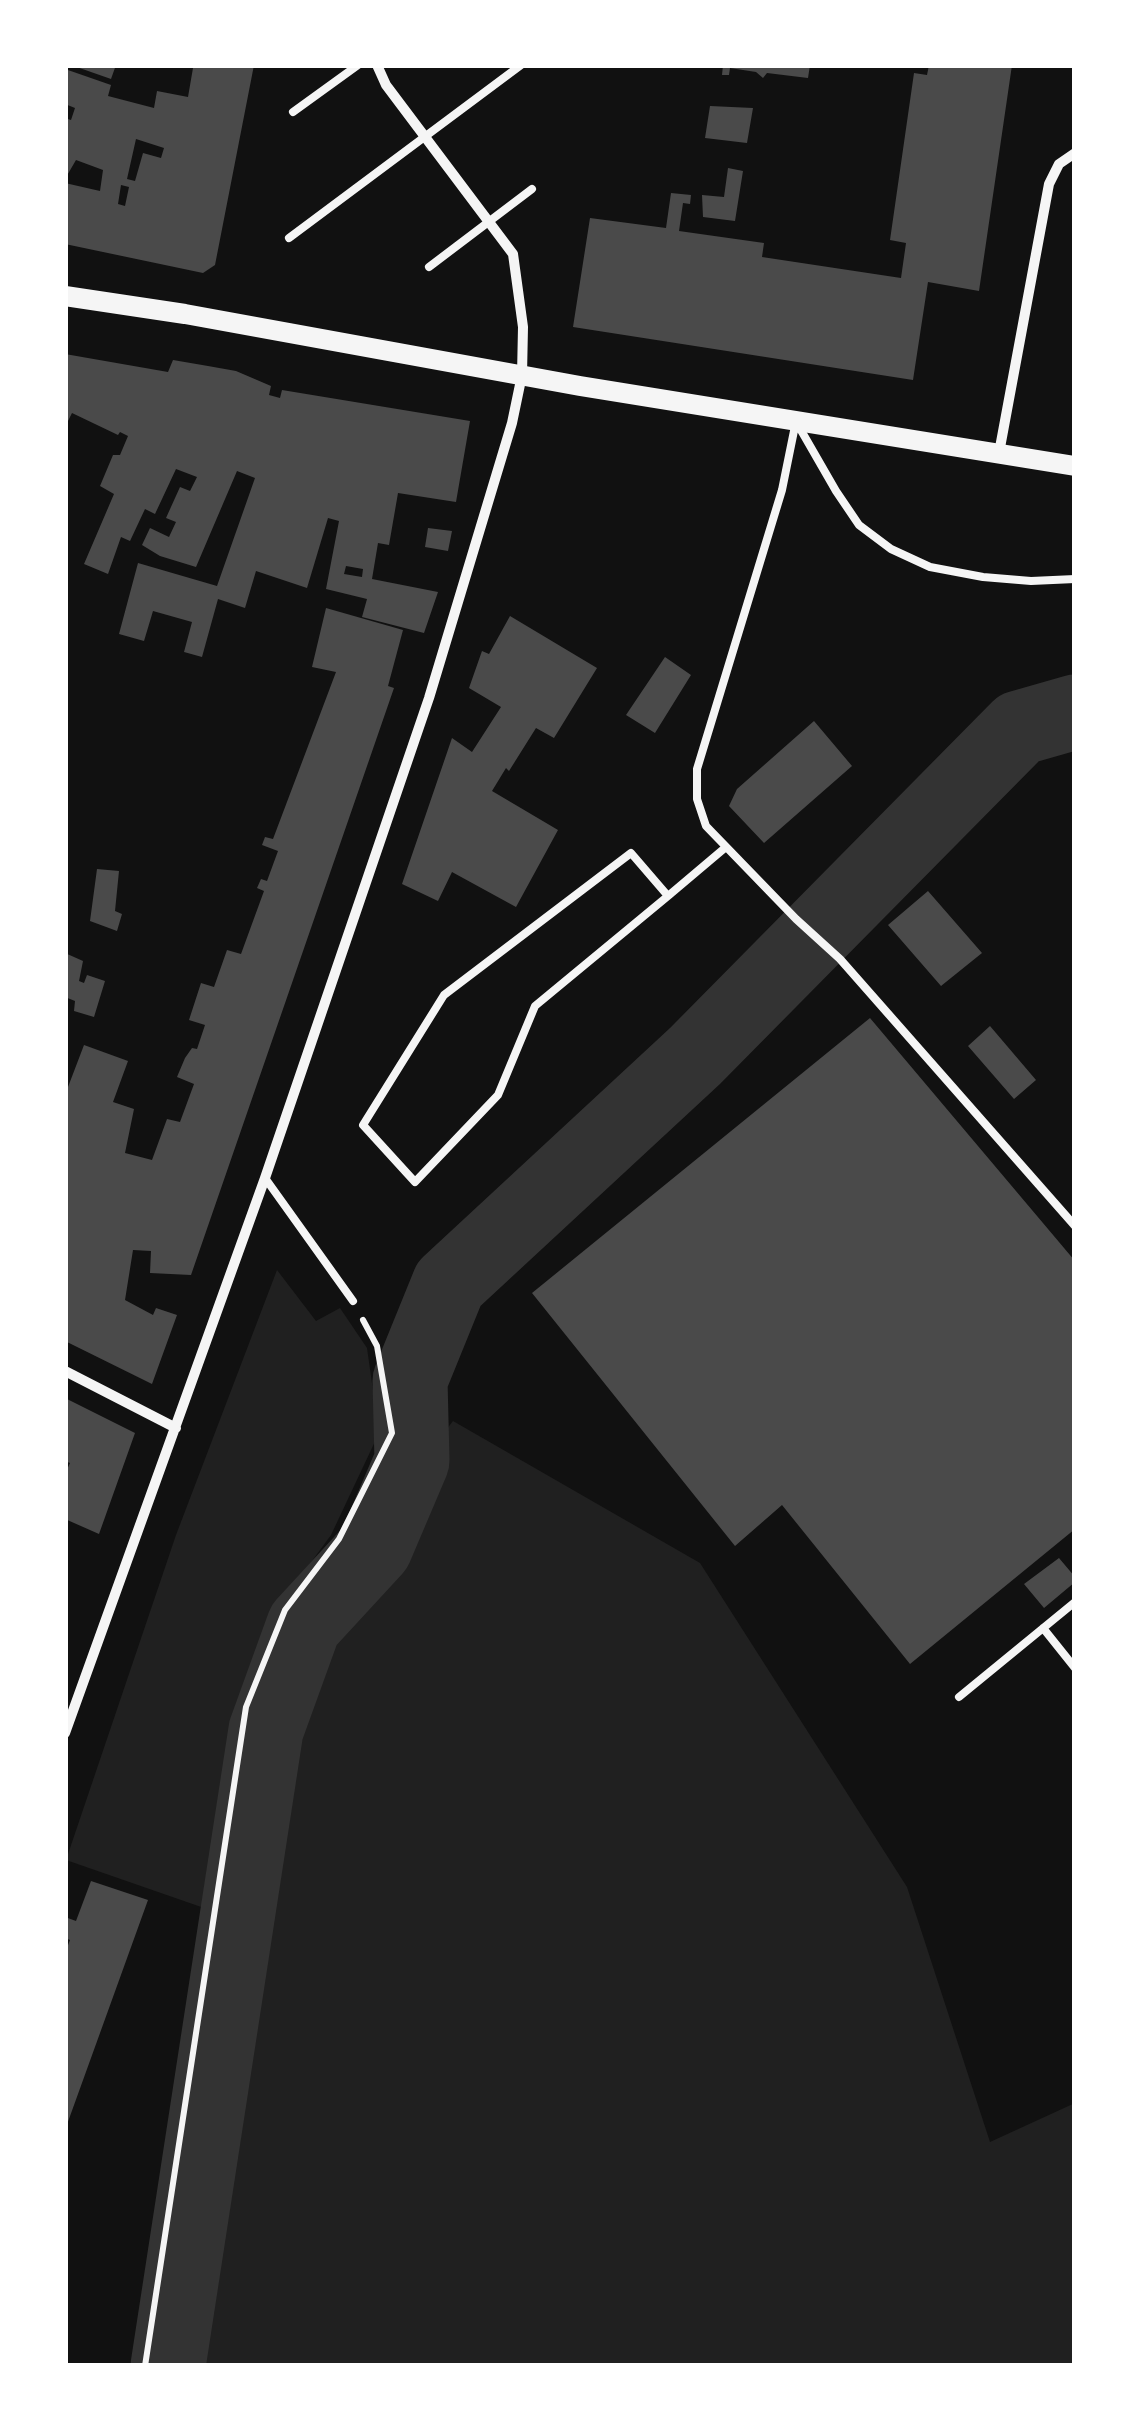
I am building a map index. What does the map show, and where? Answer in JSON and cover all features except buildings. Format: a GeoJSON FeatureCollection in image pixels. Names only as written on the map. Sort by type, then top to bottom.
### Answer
{"type":"FeatureCollection","features":[{"type":"Feature","properties":{"kind":"main road"},"geometry":{"type":"LineString","coordinates":[[65,296],[1075,466]]}},
{"type":"Feature","properties":{"kind":"street"},"geometry":{"type":"LineString","coordinates":[[65,1733],[265,1178],[429,698],[512,423],[522,375],[522,328],[513,254],[386,84],[377,65]]}},
{"type":"Feature","properties":{"kind":"street"},"geometry":{"type":"LineString","coordinates":[[999,453],[1049,184],[1058,164],[1075,153]]}},
{"type":"Feature","properties":{"kind":"street"},"geometry":{"type":"LineString","coordinates":[[65,1371],[176,1428]]}},
{"type":"Feature","properties":{"kind":"lane"},"geometry":{"type":"LineString","coordinates":[[293,112],[358,65]]}},
{"type":"Feature","properties":{"kind":"lane"},"geometry":{"type":"LineString","coordinates":[[289,238],[521,65]]}},
{"type":"Feature","properties":{"kind":"lane"},"geometry":{"type":"LineString","coordinates":[[429,267],[532,189]]}},
{"type":"Feature","properties":{"kind":"lane"},"geometry":{"type":"LineString","coordinates":[[796,421],[859,525],[891,549],[930,567],[984,577],[1075,579]]}},
{"type":"Feature","properties":{"kind":"lane"},"geometry":{"type":"LineString","coordinates":[[796,421],[782,490],[697,769],[697,799],[706,826],[840,960],[1075,1226]]}},
{"type":"Feature","properties":{"kind":"lane"},"geometry":{"type":"LineString","coordinates":[[668,896],[631,854],[444,995],[364,1125],[415,1182],[498,1095],[535,1006],[668,896],[726,847]]}},
{"type":"Feature","properties":{"kind":"lane"},"geometry":{"type":"LineString","coordinates":[[265,1178],[353,1301]]}},
{"type":"Feature","properties":{"kind":"lane"},"geometry":{"type":"LineString","coordinates":[[959,1697],[1075,1602]]}},
{"type":"Feature","properties":{"kind":"lane"},"geometry":{"type":"LineString","coordinates":[[1044,1628],[1075,1668]]}},
{"type":"Feature","properties":{"kind":"path"},"geometry":{"type":"LineString","coordinates":[[145,2366],[246,1707],[285,1610],[339,1539],[392,1432],[377,1346],[353,1301]]}},
{"type":"Feature","properties":{"kind":"shaded area"},"geometry":{"type":"Polygon","coordinates":[[[277,1270],[316,1321],[340,1308],[367,1348],[379,1433],[331,1535],[276,1610],[236,1704],[207,1909],[66,1860],[176,1535],[277,1270]]]}},
{"type":"Feature","properties":{"kind":"shaded area"},"geometry":{"type":"Polygon","coordinates":[[[453,1421],[700,1563],[907,1887],[990,2142],[1075,2103],[1075,2366],[136,2366],[291,1633],[453,1421]]]}},
{"type":"Feature","properties":{"kind":"waterway"},"geometry":{"type":"LineString","coordinates":[[168,2366],[266,1730],[304,1625],[375,1548],[412,1461],[410,1380],[449,1284],[695,1056],[1019,728],[1075,712]]}}]}
